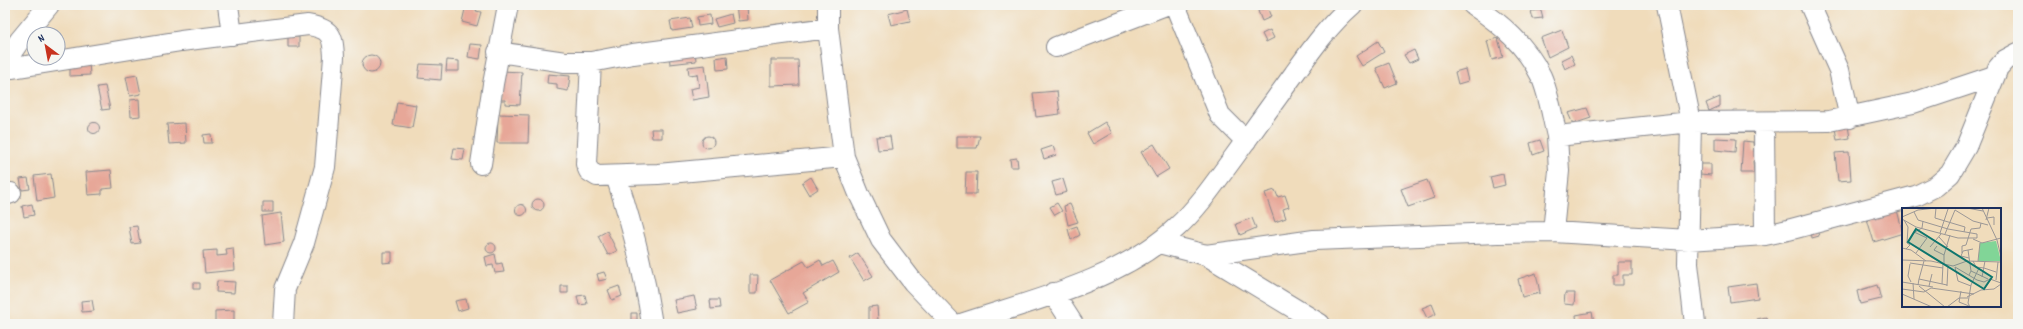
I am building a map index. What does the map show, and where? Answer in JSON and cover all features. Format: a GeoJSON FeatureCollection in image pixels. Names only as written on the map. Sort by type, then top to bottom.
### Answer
{"type":"FeatureCollection","features":[{"type":"Feature","properties":{"kind":"street"},"geometry":{"type":"LineString","coordinates":[[5,62],[20,40],[49,5]]}},
{"type":"Feature","properties":{"kind":"street"},"geometry":{"type":"LineString","coordinates":[[228,5],[232,35]]}},
{"type":"Feature","properties":{"kind":"street"},"geometry":{"type":"LineString","coordinates":[[481,164],[498,52],[508,5]]}},
{"type":"Feature","properties":{"kind":"street"},"geometry":{"type":"LineString","coordinates":[[828,5],[828,28],[844,156],[859,194],[881,240],[913,282],[953,324]]}},
{"type":"Feature","properties":{"kind":"street"},"geometry":{"type":"LineString","coordinates":[[1056,46],[1166,5]]}},
{"type":"Feature","properties":{"kind":"street"},"geometry":{"type":"LineString","coordinates":[[1175,5],[1220,115],[1246,141]]}},
{"type":"Feature","properties":{"kind":"street"},"geometry":{"type":"LineString","coordinates":[[961,324],[1104,275],[1159,243],[1177,228],[1194,209],[1246,141],[1335,19],[1352,5]]}},
{"type":"Feature","properties":{"kind":"street"},"geometry":{"type":"LineString","coordinates":[[1473,5],[1495,20],[1515,39],[1529,55],[1541,77],[1557,136],[1559,171],[1553,232]]}},
{"type":"Feature","properties":{"kind":"street"},"geometry":{"type":"LineString","coordinates":[[1667,5],[1691,122],[1688,264],[1695,324]]}},
{"type":"Feature","properties":{"kind":"street"},"geometry":{"type":"LineString","coordinates":[[1810,5],[1839,70],[1850,118]]}},
{"type":"Feature","properties":{"kind":"street"},"geometry":{"type":"LineString","coordinates":[[5,67],[14,68],[181,41],[308,25],[320,27],[328,32],[333,42],[334,57],[325,167],[304,243],[285,289],[283,324]]}},
{"type":"Feature","properties":{"kind":"street"},"geometry":{"type":"LineString","coordinates":[[498,52],[565,62],[591,62],[647,52],[828,28]]}},
{"type":"Feature","properties":{"kind":"street"},"geometry":{"type":"LineString","coordinates":[[1206,255],[1314,240],[1498,233],[1553,232],[1689,240],[1764,235],[1916,196],[1928,191],[1950,174],[1966,147],[1994,76],[2005,60],[2018,54]]}},
{"type":"Feature","properties":{"kind":"street"},"geometry":{"type":"LineString","coordinates":[[591,62],[586,164],[589,171],[597,176],[720,169],[844,156]]}},
{"type":"Feature","properties":{"kind":"street"},"geometry":{"type":"LineString","coordinates":[[1557,136],[1691,122],[1829,121],[1850,118],[1913,103],[1994,76]]}},
{"type":"Feature","properties":{"kind":"street"},"geometry":{"type":"LineString","coordinates":[[1764,122],[1764,235]]}},
{"type":"Feature","properties":{"kind":"street"},"geometry":{"type":"LineString","coordinates":[[616,176],[640,252],[652,324]]}},
{"type":"Feature","properties":{"kind":"street"},"geometry":{"type":"LineString","coordinates":[[1159,243],[1206,255],[1320,324]]}},
{"type":"Feature","properties":{"kind":"street"},"geometry":{"type":"LineString","coordinates":[[1053,293],[1073,324]]}},
{"type":"Feature","properties":{"kind":"building"},"geometry":{"type":"Polygon","coordinates":[[[466,5],[478,5],[476,11],[481,12],[477,26],[462,22],[466,5]]]}},
{"type":"Feature","properties":{"kind":"building"},"geometry":{"type":"Polygon","coordinates":[[[736,5],[747,5],[748,20],[738,21],[736,5]]]}},
{"type":"Feature","properties":{"kind":"building"},"geometry":{"type":"Polygon","coordinates":[[[1267,7],[1271,17],[1262,21],[1258,11],[1267,7]]]}},
{"type":"Feature","properties":{"kind":"building"},"geometry":{"type":"Polygon","coordinates":[[[907,9],[910,21],[891,25],[888,14],[907,9]]]}},
{"type":"Feature","properties":{"kind":"building"},"geometry":{"type":"Polygon","coordinates":[[[1541,10],[1543,18],[1533,19],[1531,11],[1541,10]]]}},
{"type":"Feature","properties":{"kind":"building"},"geometry":{"type":"Polygon","coordinates":[[[731,14],[733,23],[717,27],[714,19],[731,14]]]}},
{"type":"Feature","properties":{"kind":"building"},"geometry":{"type":"Polygon","coordinates":[[[710,15],[711,24],[698,26],[697,17],[710,15]]]}},
{"type":"Feature","properties":{"kind":"building"},"geometry":{"type":"Polygon","coordinates":[[[690,18],[692,28],[672,31],[670,21],[690,18]]]}},
{"type":"Feature","properties":{"kind":"building"},"geometry":{"type":"Polygon","coordinates":[[[1270,30],[1274,38],[1266,42],[1262,34],[1270,30]]]}},
{"type":"Feature","properties":{"kind":"building"},"geometry":{"type":"Polygon","coordinates":[[[1562,30],[1568,47],[1548,57],[1541,38],[1562,30]]]}},
{"type":"Feature","properties":{"kind":"building"},"geometry":{"type":"Polygon","coordinates":[[[288,37],[299,37],[299,47],[288,47],[288,37]]]}},
{"type":"Feature","properties":{"kind":"building"},"geometry":{"type":"Polygon","coordinates":[[[1498,38],[1503,57],[1492,60],[1487,41],[1498,38]]]}},
{"type":"Feature","properties":{"kind":"building"},"geometry":{"type":"Polygon","coordinates":[[[1378,41],[1384,52],[1362,66],[1356,56],[1378,41]]]}},
{"type":"Feature","properties":{"kind":"building"},"geometry":{"type":"Polygon","coordinates":[[[470,44],[482,45],[480,59],[468,57],[470,44]]]}},
{"type":"Feature","properties":{"kind":"building"},"geometry":{"type":"Polygon","coordinates":[[[695,50],[696,61],[670,64],[669,53],[695,50]]]}},
{"type":"Feature","properties":{"kind":"building"},"geometry":{"type":"Polygon","coordinates":[[[1414,50],[1418,59],[1409,63],[1404,55],[1414,50]]]}},
{"type":"Feature","properties":{"kind":"building"},"geometry":{"type":"Polygon","coordinates":[[[367,55],[375,55],[380,60],[378,71],[375,73],[367,73],[362,68],[362,60],[367,55]]]}},
{"type":"Feature","properties":{"kind":"building"},"geometry":{"type":"Polygon","coordinates":[[[1571,55],[1575,64],[1565,69],[1561,60],[1571,55]]]}},
{"type":"Feature","properties":{"kind":"building"},"geometry":{"type":"Polygon","coordinates":[[[727,56],[728,69],[717,70],[716,58],[727,56]]]}},
{"type":"Feature","properties":{"kind":"building"},"geometry":{"type":"Polygon","coordinates":[[[447,60],[459,61],[459,71],[446,71],[447,60]]]}},
{"type":"Feature","properties":{"kind":"building"},"geometry":{"type":"Polygon","coordinates":[[[771,60],[798,60],[799,85],[771,86],[771,60]]]}},
{"type":"Feature","properties":{"kind":"building"},"geometry":{"type":"Polygon","coordinates":[[[89,63],[90,75],[70,76],[70,64],[89,63]]]}},
{"type":"Feature","properties":{"kind":"building"},"geometry":{"type":"Polygon","coordinates":[[[1389,63],[1397,83],[1385,88],[1376,68],[1389,63]]]}},
{"type":"Feature","properties":{"kind":"building"},"geometry":{"type":"Polygon","coordinates":[[[420,64],[442,65],[441,80],[418,78],[420,64]]]}},
{"type":"Feature","properties":{"kind":"building"},"geometry":{"type":"Polygon","coordinates":[[[705,65],[709,97],[692,100],[690,89],[699,87],[697,74],[689,75],[688,67],[705,65]]]}},
{"type":"Feature","properties":{"kind":"building"},"geometry":{"type":"Polygon","coordinates":[[[1465,69],[1468,81],[1458,84],[1455,72],[1465,69]]]}},
{"type":"Feature","properties":{"kind":"building"},"geometry":{"type":"Polygon","coordinates":[[[501,71],[522,72],[520,105],[505,104],[505,100],[500,100],[501,71]]]}},
{"type":"Feature","properties":{"kind":"building"},"geometry":{"type":"Polygon","coordinates":[[[548,74],[570,76],[568,91],[557,89],[557,84],[547,83],[548,74]]]}},
{"type":"Feature","properties":{"kind":"building"},"geometry":{"type":"Polygon","coordinates":[[[137,75],[141,94],[130,96],[126,77],[137,75]]]}},
{"type":"Feature","properties":{"kind":"building"},"geometry":{"type":"Polygon","coordinates":[[[105,86],[110,109],[102,110],[97,87],[105,86]]]}},
{"type":"Feature","properties":{"kind":"building"},"geometry":{"type":"Polygon","coordinates":[[[1057,91],[1060,114],[1036,117],[1033,93],[1057,91]]]}},
{"type":"Feature","properties":{"kind":"building"},"geometry":{"type":"Polygon","coordinates":[[[1720,97],[1720,106],[1709,111],[1706,103],[1720,97]]]}},
{"type":"Feature","properties":{"kind":"building"},"geometry":{"type":"Polygon","coordinates":[[[139,99],[140,116],[131,117],[130,100],[139,99]]]}},
{"type":"Feature","properties":{"kind":"building"},"geometry":{"type":"Polygon","coordinates":[[[397,102],[416,105],[412,128],[393,125],[397,102]]]}},
{"type":"Feature","properties":{"kind":"building"},"geometry":{"type":"Polygon","coordinates":[[[1587,108],[1591,118],[1573,124],[1568,113],[1587,108]]]}},
{"type":"Feature","properties":{"kind":"building"},"geometry":{"type":"Polygon","coordinates":[[[498,114],[529,115],[528,143],[497,143],[498,114]]]}},
{"type":"Feature","properties":{"kind":"building"},"geometry":{"type":"Polygon","coordinates":[[[94,122],[98,124],[100,128],[98,132],[94,134],[90,132],[88,128],[90,124],[94,122]]]}},
{"type":"Feature","properties":{"kind":"building"},"geometry":{"type":"Polygon","coordinates":[[[1105,122],[1112,133],[1093,144],[1087,133],[1105,122]]]}},
{"type":"Feature","properties":{"kind":"building"},"geometry":{"type":"Polygon","coordinates":[[[185,123],[186,143],[169,144],[167,124],[185,123]]]}},
{"type":"Feature","properties":{"kind":"building"},"geometry":{"type":"Polygon","coordinates":[[[1848,126],[1850,138],[1837,140],[1835,128],[1848,126]]]}},
{"type":"Feature","properties":{"kind":"building"},"geometry":{"type":"Polygon","coordinates":[[[651,129],[662,129],[662,138],[652,138],[651,129]]]}},
{"type":"Feature","properties":{"kind":"building"},"geometry":{"type":"Polygon","coordinates":[[[211,134],[212,143],[204,143],[203,135],[211,134]]]}},
{"type":"Feature","properties":{"kind":"building"},"geometry":{"type":"Polygon","coordinates":[[[706,136],[710,136],[714,142],[710,148],[706,148],[702,144],[702,140],[706,136]]]}},
{"type":"Feature","properties":{"kind":"building"},"geometry":{"type":"Polygon","coordinates":[[[890,136],[892,149],[878,150],[876,137],[890,136]]]}},
{"type":"Feature","properties":{"kind":"building"},"geometry":{"type":"Polygon","coordinates":[[[957,136],[980,136],[977,148],[957,148],[957,136]]]}},
{"type":"Feature","properties":{"kind":"building"},"geometry":{"type":"Polygon","coordinates":[[[1715,138],[1736,139],[1735,152],[1715,150],[1715,138]]]}},
{"type":"Feature","properties":{"kind":"building"},"geometry":{"type":"Polygon","coordinates":[[[1540,140],[1544,151],[1533,155],[1530,143],[1540,140]]]}},
{"type":"Feature","properties":{"kind":"building"},"geometry":{"type":"Polygon","coordinates":[[[1743,141],[1753,142],[1754,152],[1761,152],[1761,162],[1753,161],[1754,173],[1741,173],[1743,141]]]}},
{"type":"Feature","properties":{"kind":"building"},"geometry":{"type":"Polygon","coordinates":[[[1154,144],[1169,169],[1156,177],[1141,152],[1154,144]]]}},
{"type":"Feature","properties":{"kind":"building"},"geometry":{"type":"Polygon","coordinates":[[[1053,146],[1056,155],[1044,159],[1041,150],[1053,146]]]}},
{"type":"Feature","properties":{"kind":"building"},"geometry":{"type":"Polygon","coordinates":[[[454,148],[465,149],[463,160],[452,159],[454,148]]]}},
{"type":"Feature","properties":{"kind":"building"},"geometry":{"type":"Polygon","coordinates":[[[1849,152],[1851,180],[1838,181],[1835,153],[1849,152]]]}},
{"type":"Feature","properties":{"kind":"building"},"geometry":{"type":"Polygon","coordinates":[[[1017,158],[1018,167],[1011,167],[1010,159],[1017,158]]]}},
{"type":"Feature","properties":{"kind":"building"},"geometry":{"type":"Polygon","coordinates":[[[1700,164],[1711,164],[1711,175],[1700,174],[1700,164]]]}},
{"type":"Feature","properties":{"kind":"building"},"geometry":{"type":"Polygon","coordinates":[[[111,170],[113,188],[102,189],[102,194],[88,195],[86,172],[111,170]]]}},
{"type":"Feature","properties":{"kind":"building"},"geometry":{"type":"Polygon","coordinates":[[[966,172],[977,172],[976,194],[965,194],[966,172]]]}},
{"type":"Feature","properties":{"kind":"building"},"geometry":{"type":"Polygon","coordinates":[[[51,174],[54,198],[37,201],[34,176],[51,174]]]}},
{"type":"Feature","properties":{"kind":"building"},"geometry":{"type":"Polygon","coordinates":[[[1503,174],[1505,185],[1493,188],[1490,177],[1503,174]]]}},
{"type":"Feature","properties":{"kind":"building"},"geometry":{"type":"Polygon","coordinates":[[[811,177],[818,189],[809,195],[802,183],[811,177]]]}},
{"type":"Feature","properties":{"kind":"building"},"geometry":{"type":"Polygon","coordinates":[[[28,178],[30,189],[22,190],[20,179],[28,178]]]}},
{"type":"Feature","properties":{"kind":"building"},"geometry":{"type":"Polygon","coordinates":[[[1063,179],[1067,192],[1056,195],[1052,182],[1063,179]]]}},
{"type":"Feature","properties":{"kind":"building"},"geometry":{"type":"Polygon","coordinates":[[[1427,180],[1434,198],[1408,207],[1401,189],[1427,180]]]}},
{"type":"Feature","properties":{"kind":"building"},"geometry":{"type":"Polygon","coordinates":[[[1275,190],[1278,197],[1285,195],[1289,207],[1283,209],[1286,218],[1275,222],[1265,193],[1275,190]]]}},
{"type":"Feature","properties":{"kind":"building"},"geometry":{"type":"Polygon","coordinates":[[[536,199],[540,199],[544,205],[540,211],[536,211],[532,207],[532,203],[536,199]]]}},
{"type":"Feature","properties":{"kind":"building"},"geometry":{"type":"Polygon","coordinates":[[[263,202],[273,202],[273,212],[263,212],[263,202]]]}},
{"type":"Feature","properties":{"kind":"building"},"geometry":{"type":"Polygon","coordinates":[[[1057,203],[1062,211],[1055,215],[1050,207],[1057,203]]]}},
{"type":"Feature","properties":{"kind":"building"},"geometry":{"type":"Polygon","coordinates":[[[32,204],[34,215],[24,217],[22,206],[32,204]]]}},
{"type":"Feature","properties":{"kind":"building"},"geometry":{"type":"Polygon","coordinates":[[[1070,204],[1078,222],[1068,225],[1064,206],[1070,204]]]}},
{"type":"Feature","properties":{"kind":"building"},"geometry":{"type":"Polygon","coordinates":[[[519,205],[523,205],[525,206],[525,214],[519,215],[516,212],[516,208],[519,205]]]}},
{"type":"Feature","properties":{"kind":"building"},"geometry":{"type":"Polygon","coordinates":[[[1897,210],[1902,233],[1874,242],[1867,219],[1897,210]]]}},
{"type":"Feature","properties":{"kind":"building"},"geometry":{"type":"Polygon","coordinates":[[[281,213],[284,242],[265,245],[262,216],[281,213]]]}},
{"type":"Feature","properties":{"kind":"building"},"geometry":{"type":"Polygon","coordinates":[[[1252,218],[1256,228],[1240,235],[1236,224],[1252,218]]]}},
{"type":"Feature","properties":{"kind":"building"},"geometry":{"type":"Polygon","coordinates":[[[137,226],[140,243],[132,244],[129,227],[137,226]]]}},
{"type":"Feature","properties":{"kind":"building"},"geometry":{"type":"Polygon","coordinates":[[[1077,226],[1080,235],[1071,240],[1068,229],[1077,226]]]}},
{"type":"Feature","properties":{"kind":"building"},"geometry":{"type":"Polygon","coordinates":[[[1817,230],[1819,236],[1812,238],[1811,231],[1817,230]]]}},
{"type":"Feature","properties":{"kind":"building"},"geometry":{"type":"Polygon","coordinates":[[[607,231],[617,251],[608,255],[598,236],[607,231]]]}},
{"type":"Feature","properties":{"kind":"building"},"geometry":{"type":"Polygon","coordinates":[[[489,243],[493,243],[495,244],[495,252],[489,253],[486,250],[486,246],[489,243]]]}},
{"type":"Feature","properties":{"kind":"building"},"geometry":{"type":"Polygon","coordinates":[[[233,248],[235,270],[205,273],[203,251],[217,250],[217,256],[227,255],[226,249],[233,248]]]}},
{"type":"Feature","properties":{"kind":"building"},"geometry":{"type":"Polygon","coordinates":[[[383,252],[392,252],[392,262],[383,263],[383,252]]]}},
{"type":"Feature","properties":{"kind":"building"},"geometry":{"type":"Polygon","coordinates":[[[858,253],[873,276],[864,281],[850,258],[858,253]]]}},
{"type":"Feature","properties":{"kind":"building"},"geometry":{"type":"Polygon","coordinates":[[[495,254],[497,264],[502,263],[504,272],[495,273],[493,265],[487,266],[485,257],[495,254]]]}},
{"type":"Feature","properties":{"kind":"building"},"geometry":{"type":"Polygon","coordinates":[[[820,260],[823,266],[833,261],[839,272],[803,293],[809,302],[789,313],[770,280],[804,261],[808,267],[820,260]]]}},
{"type":"Feature","properties":{"kind":"building"},"geometry":{"type":"Polygon","coordinates":[[[1618,262],[1632,262],[1632,275],[1623,275],[1623,285],[1613,285],[1613,275],[1618,275],[1618,262]]]}},
{"type":"Feature","properties":{"kind":"building"},"geometry":{"type":"Polygon","coordinates":[[[604,272],[607,279],[599,281],[597,274],[604,272]]]}},
{"type":"Feature","properties":{"kind":"building"},"geometry":{"type":"Polygon","coordinates":[[[1536,273],[1540,293],[1522,297],[1518,279],[1536,273]]]}},
{"type":"Feature","properties":{"kind":"building"},"geometry":{"type":"Polygon","coordinates":[[[750,275],[758,275],[757,293],[750,293],[750,275]]]}},
{"type":"Feature","properties":{"kind":"building"},"geometry":{"type":"Polygon","coordinates":[[[217,281],[235,282],[234,293],[216,292],[217,281]]]}},
{"type":"Feature","properties":{"kind":"building"},"geometry":{"type":"Polygon","coordinates":[[[193,283],[200,283],[200,289],[193,289],[193,283]]]}},
{"type":"Feature","properties":{"kind":"building"},"geometry":{"type":"Polygon","coordinates":[[[1756,283],[1758,298],[1730,302],[1728,287],[1756,283]]]}},
{"type":"Feature","properties":{"kind":"building"},"geometry":{"type":"Polygon","coordinates":[[[1877,285],[1881,299],[1860,304],[1857,291],[1877,285]]]}},
{"type":"Feature","properties":{"kind":"building"},"geometry":{"type":"Polygon","coordinates":[[[561,286],[568,286],[568,293],[561,293],[561,286]]]}},
{"type":"Feature","properties":{"kind":"building"},"geometry":{"type":"Polygon","coordinates":[[[619,286],[622,296],[612,300],[608,290],[619,286]]]}},
{"type":"Feature","properties":{"kind":"building"},"geometry":{"type":"Polygon","coordinates":[[[1565,293],[1575,293],[1574,305],[1564,304],[1565,293]]]}},
{"type":"Feature","properties":{"kind":"building"},"geometry":{"type":"Polygon","coordinates":[[[585,295],[587,304],[579,305],[577,296],[585,295]]]}},
{"type":"Feature","properties":{"kind":"building"},"geometry":{"type":"Polygon","coordinates":[[[694,296],[697,309],[677,313],[674,300],[694,296]]]}},
{"type":"Feature","properties":{"kind":"building"},"geometry":{"type":"Polygon","coordinates":[[[466,299],[468,308],[458,311],[455,301],[466,299]]]}},
{"type":"Feature","properties":{"kind":"building"},"geometry":{"type":"Polygon","coordinates":[[[92,300],[94,311],[82,312],[81,301],[92,300]]]}},
{"type":"Feature","properties":{"kind":"building"},"geometry":{"type":"Polygon","coordinates":[[[710,300],[719,300],[720,308],[711,309],[710,300]]]}},
{"type":"Feature","properties":{"kind":"building"},"geometry":{"type":"Polygon","coordinates":[[[1432,304],[1436,314],[1427,318],[1422,308],[1432,304]]]}},
{"type":"Feature","properties":{"kind":"building"},"geometry":{"type":"Polygon","coordinates":[[[877,306],[878,320],[869,321],[869,307],[877,306]]]}},
{"type":"Feature","properties":{"kind":"building"},"geometry":{"type":"Polygon","coordinates":[[[234,310],[234,324],[215,324],[215,311],[234,310]]]}},
{"type":"Feature","properties":{"kind":"building"},"geometry":{"type":"Polygon","coordinates":[[[1592,312],[1594,323],[1577,324],[1576,315],[1592,312]]]}},
{"type":"Feature","properties":{"kind":"building"},"geometry":{"type":"Polygon","coordinates":[[[631,313],[637,313],[637,320],[631,321],[631,313]]]}},
{"type":"Feature","properties":{"kind":"building"},"geometry":{"type":"Polygon","coordinates":[[[1766,317],[1768,324],[1758,324],[1757,319],[1766,317]]]}}]}
